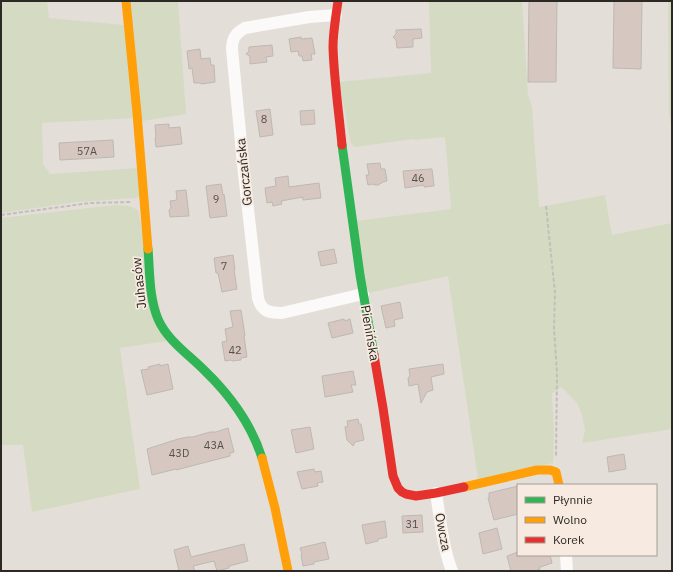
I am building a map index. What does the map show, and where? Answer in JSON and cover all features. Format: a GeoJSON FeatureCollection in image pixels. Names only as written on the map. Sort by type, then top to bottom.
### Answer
{"type":"FeatureCollection","features":[{"type":"Feature","properties":{"kind":"street","name":"Juhasów"},"geometry":{"type":"LineString","coordinates":[[126,1],[154,311],[162,329],[223,389],[237,406],[247,423],[263,458],[277,514],[288,571]]}},
{"type":"Feature","properties":{"kind":"street","name":"Pienińska"},"geometry":{"type":"LineString","coordinates":[[338,1],[333,46],[343,152],[363,294],[393,476],[398,488],[403,493],[408,495],[422,496],[537,470],[550,470],[556,472]]}},
{"type":"Feature","properties":{"kind":"street","name":"Gorczańska"},"geometry":{"type":"LineString","coordinates":[[336,14],[246,28],[237,33],[232,43],[232,49],[237,106],[258,298],[261,307],[274,313],[282,313],[363,294]]}},
{"type":"Feature","properties":{"kind":"street"},"geometry":{"type":"LineString","coordinates":[[556,472],[558,484]]}},
{"type":"Feature","properties":{"kind":"street","name":"Owcza"},"geometry":{"type":"LineString","coordinates":[[436,493],[446,552],[452,571]]}},
{"type":"Feature","properties":{"kind":"street"},"geometry":{"type":"LineString","coordinates":[[566,556],[567,571]]}},
{"type":"Feature","properties":{"kind":"path"},"geometry":{"type":"LineString","coordinates":[[1,215],[90,203],[145,202]]}},
{"type":"Feature","properties":{"kind":"path"},"geometry":{"type":"LineString","coordinates":[[546,206],[555,293],[554,328],[557,373],[556,472]]}},
{"type":"Feature","properties":{"kind":"green space"},"geometry":{"type":"Polygon","coordinates":[[[1,1],[47,1],[49,18],[124,25],[134,118],[42,123],[43,164],[50,174],[139,168],[139,197],[77,202],[1,213],[1,1]]]}},
{"type":"Feature","properties":{"kind":"green space"},"geometry":{"type":"Polygon","coordinates":[[[130,1],[178,1],[186,114],[142,121],[130,1]]]}},
{"type":"Feature","properties":{"kind":"green space"},"geometry":{"type":"Polygon","coordinates":[[[429,1],[522,1],[528,95],[532,107],[539,207],[605,195],[612,235],[672,223],[672,429],[582,443],[585,430],[582,415],[577,403],[561,387],[552,393],[554,435],[553,463],[478,479],[448,276],[368,293],[355,221],[451,209],[445,137],[413,139],[355,147],[351,144],[339,82],[431,73],[429,1]]]}},
{"type":"Feature","properties":{"kind":"green space"},"geometry":{"type":"Polygon","coordinates":[[[668,1],[672,1],[672,132],[669,113],[668,1]]]}},
{"type":"Feature","properties":{"kind":"green space"},"geometry":{"type":"Polygon","coordinates":[[[115,205],[129,206],[138,210],[167,341],[120,348],[140,489],[32,512],[23,445],[1,445],[1,218],[115,205]]]}},
{"type":"Feature","properties":{"kind":"building"},"geometry":{"type":"Polygon","coordinates":[[[529,1],[557,1],[556,82],[528,82],[529,1]]]}},
{"type":"Feature","properties":{"kind":"building"},"geometry":{"type":"Polygon","coordinates":[[[614,1],[642,1],[641,69],[613,68],[614,1]]]}},
{"type":"Feature","properties":{"kind":"building"},"geometry":{"type":"Polygon","coordinates":[[[421,29],[422,38],[413,39],[413,47],[397,48],[396,40],[393,37],[396,34],[396,30],[421,29]]]}},
{"type":"Feature","properties":{"kind":"building"},"geometry":{"type":"Polygon","coordinates":[[[301,37],[301,39],[312,38],[315,54],[311,54],[312,60],[303,61],[302,56],[299,56],[298,51],[291,52],[289,39],[301,37]]]}},
{"type":"Feature","properties":{"kind":"building"},"geometry":{"type":"Polygon","coordinates":[[[272,45],[273,56],[266,57],[267,62],[250,64],[250,56],[246,54],[249,51],[249,47],[272,45]]]}},
{"type":"Feature","properties":{"kind":"building"},"geometry":{"type":"Polygon","coordinates":[[[200,49],[201,59],[210,58],[211,65],[214,65],[215,82],[202,84],[194,83],[192,68],[189,69],[187,51],[200,49]]]}},
{"type":"Feature","properties":{"kind":"building"},"geometry":{"type":"Polygon","coordinates":[[[270,109],[273,135],[260,137],[256,111],[270,109]]]}},
{"type":"Feature","properties":{"kind":"building"},"geometry":{"type":"Polygon","coordinates":[[[314,110],[315,124],[301,125],[300,111],[314,110]]]}},
{"type":"Feature","properties":{"kind":"building"},"geometry":{"type":"Polygon","coordinates":[[[169,124],[169,128],[180,127],[182,144],[156,147],[155,125],[169,124]]]}},
{"type":"Feature","properties":{"kind":"building"},"geometry":{"type":"Polygon","coordinates":[[[113,140],[114,157],[60,160],[59,143],[113,140]]]}},
{"type":"Feature","properties":{"kind":"building"},"geometry":{"type":"Polygon","coordinates":[[[380,163],[381,169],[385,169],[387,181],[378,185],[368,185],[366,175],[369,175],[367,164],[380,163]]]}},
{"type":"Feature","properties":{"kind":"building"},"geometry":{"type":"Polygon","coordinates":[[[432,169],[434,186],[424,187],[424,185],[405,188],[403,171],[432,169]]]}},
{"type":"Feature","properties":{"kind":"building"},"geometry":{"type":"Polygon","coordinates":[[[288,176],[289,187],[319,183],[321,198],[303,200],[303,197],[281,201],[282,204],[273,206],[272,202],[267,203],[265,188],[276,186],[275,178],[288,176]]]}},
{"type":"Feature","properties":{"kind":"building"},"geometry":{"type":"Polygon","coordinates":[[[221,184],[227,216],[210,218],[206,186],[221,184]]]}},
{"type":"Feature","properties":{"kind":"building"},"geometry":{"type":"Polygon","coordinates":[[[186,190],[189,216],[170,217],[170,201],[177,200],[176,191],[186,190]]]}},
{"type":"Feature","properties":{"kind":"building"},"geometry":{"type":"Polygon","coordinates":[[[334,249],[337,263],[321,266],[318,252],[334,249]]]}},
{"type":"Feature","properties":{"kind":"building"},"geometry":{"type":"Polygon","coordinates":[[[233,255],[237,289],[222,292],[218,273],[216,273],[214,258],[233,255]]]}},
{"type":"Feature","properties":{"kind":"building"},"geometry":{"type":"Polygon","coordinates":[[[400,302],[403,318],[394,320],[395,326],[386,328],[381,306],[400,302]]]}},
{"type":"Feature","properties":{"kind":"building"},"geometry":{"type":"Polygon","coordinates":[[[241,310],[247,357],[241,358],[241,360],[225,361],[222,342],[227,341],[225,329],[233,327],[230,311],[241,310]]]}},
{"type":"Feature","properties":{"kind":"building"},"geometry":{"type":"Polygon","coordinates":[[[344,319],[345,321],[350,319],[353,333],[332,338],[328,323],[344,319]]]}},
{"type":"Feature","properties":{"kind":"building"},"geometry":{"type":"Polygon","coordinates":[[[160,364],[160,366],[168,364],[173,389],[147,395],[141,370],[149,369],[148,367],[160,364]]]}},
{"type":"Feature","properties":{"kind":"building"},"geometry":{"type":"Polygon","coordinates":[[[443,364],[444,374],[431,377],[433,390],[427,392],[421,403],[418,384],[409,386],[409,369],[443,364]]]}},
{"type":"Feature","properties":{"kind":"building"},"geometry":{"type":"Polygon","coordinates":[[[353,371],[356,385],[351,385],[353,392],[325,397],[322,376],[353,371]]]}},
{"type":"Feature","properties":{"kind":"building"},"geometry":{"type":"Polygon","coordinates":[[[358,419],[359,424],[361,424],[364,440],[355,442],[353,446],[347,440],[345,427],[348,426],[347,421],[358,419]]]}},
{"type":"Feature","properties":{"kind":"building"},"geometry":{"type":"Polygon","coordinates":[[[310,427],[314,449],[296,453],[291,430],[310,427]]]}},
{"type":"Feature","properties":{"kind":"building"},"geometry":{"type":"Polygon","coordinates":[[[228,428],[234,452],[230,453],[230,456],[152,475],[147,449],[178,439],[216,432],[228,428]]]}},
{"type":"Feature","properties":{"kind":"building"},"geometry":{"type":"Polygon","coordinates":[[[624,454],[626,469],[609,472],[607,457],[624,454]]]}},
{"type":"Feature","properties":{"kind":"building"},"geometry":{"type":"Polygon","coordinates":[[[314,469],[315,472],[321,471],[323,482],[317,483],[318,486],[302,489],[297,472],[314,469]]]}},
{"type":"Feature","properties":{"kind":"building"},"geometry":{"type":"Polygon","coordinates":[[[517,486],[517,514],[494,520],[488,498],[489,493],[517,486]]]}},
{"type":"Feature","properties":{"kind":"building"},"geometry":{"type":"Polygon","coordinates":[[[422,515],[423,532],[403,533],[402,516],[422,515]]]}},
{"type":"Feature","properties":{"kind":"building"},"geometry":{"type":"Polygon","coordinates":[[[385,521],[387,537],[366,544],[362,525],[385,521]]]}},
{"type":"Feature","properties":{"kind":"building"},"geometry":{"type":"Polygon","coordinates":[[[497,528],[502,549],[483,554],[479,533],[497,528]]]}},
{"type":"Feature","properties":{"kind":"building"},"geometry":{"type":"Polygon","coordinates":[[[325,542],[329,559],[303,566],[300,548],[325,542]]]}},
{"type":"Feature","properties":{"kind":"building"},"geometry":{"type":"Polygon","coordinates":[[[244,544],[248,561],[217,571],[214,561],[193,566],[195,571],[179,571],[174,550],[188,546],[191,557],[244,544]]]}},
{"type":"Feature","properties":{"kind":"building"},"geometry":{"type":"Polygon","coordinates":[[[517,552],[517,556],[550,556],[552,563],[540,567],[540,569],[535,571],[511,571],[507,556],[517,552]]]}},
{"type":"Feature","properties":{"kind":"traffic: fast"},"geometry":{"type":"LineString","coordinates":[[342,145],[360,275],[374,355]]}},
{"type":"Feature","properties":{"kind":"traffic: fast"},"geometry":{"type":"LineString","coordinates":[[148,249],[150,285],[153,302],[162,327],[172,340],[214,380],[239,410],[252,433],[262,458]]}},
{"type":"Feature","properties":{"kind":"traffic: slow"},"geometry":{"type":"LineString","coordinates":[[126,1],[148,249]]}},
{"type":"Feature","properties":{"kind":"traffic: slow"},"geometry":{"type":"LineString","coordinates":[[262,458],[275,508],[288,571]]}},
{"type":"Feature","properties":{"kind":"traffic: slow"},"geometry":{"type":"LineString","coordinates":[[464,487],[537,470],[550,470],[556,472],[559,484]]}},
{"type":"Feature","properties":{"kind":"traffic: jam"},"geometry":{"type":"LineString","coordinates":[[338,1],[333,47],[335,84],[342,145]]}},
{"type":"Feature","properties":{"kind":"traffic: jam"},"geometry":{"type":"LineString","coordinates":[[374,355],[393,476],[398,488],[406,494],[416,496],[464,487]]}}]}
